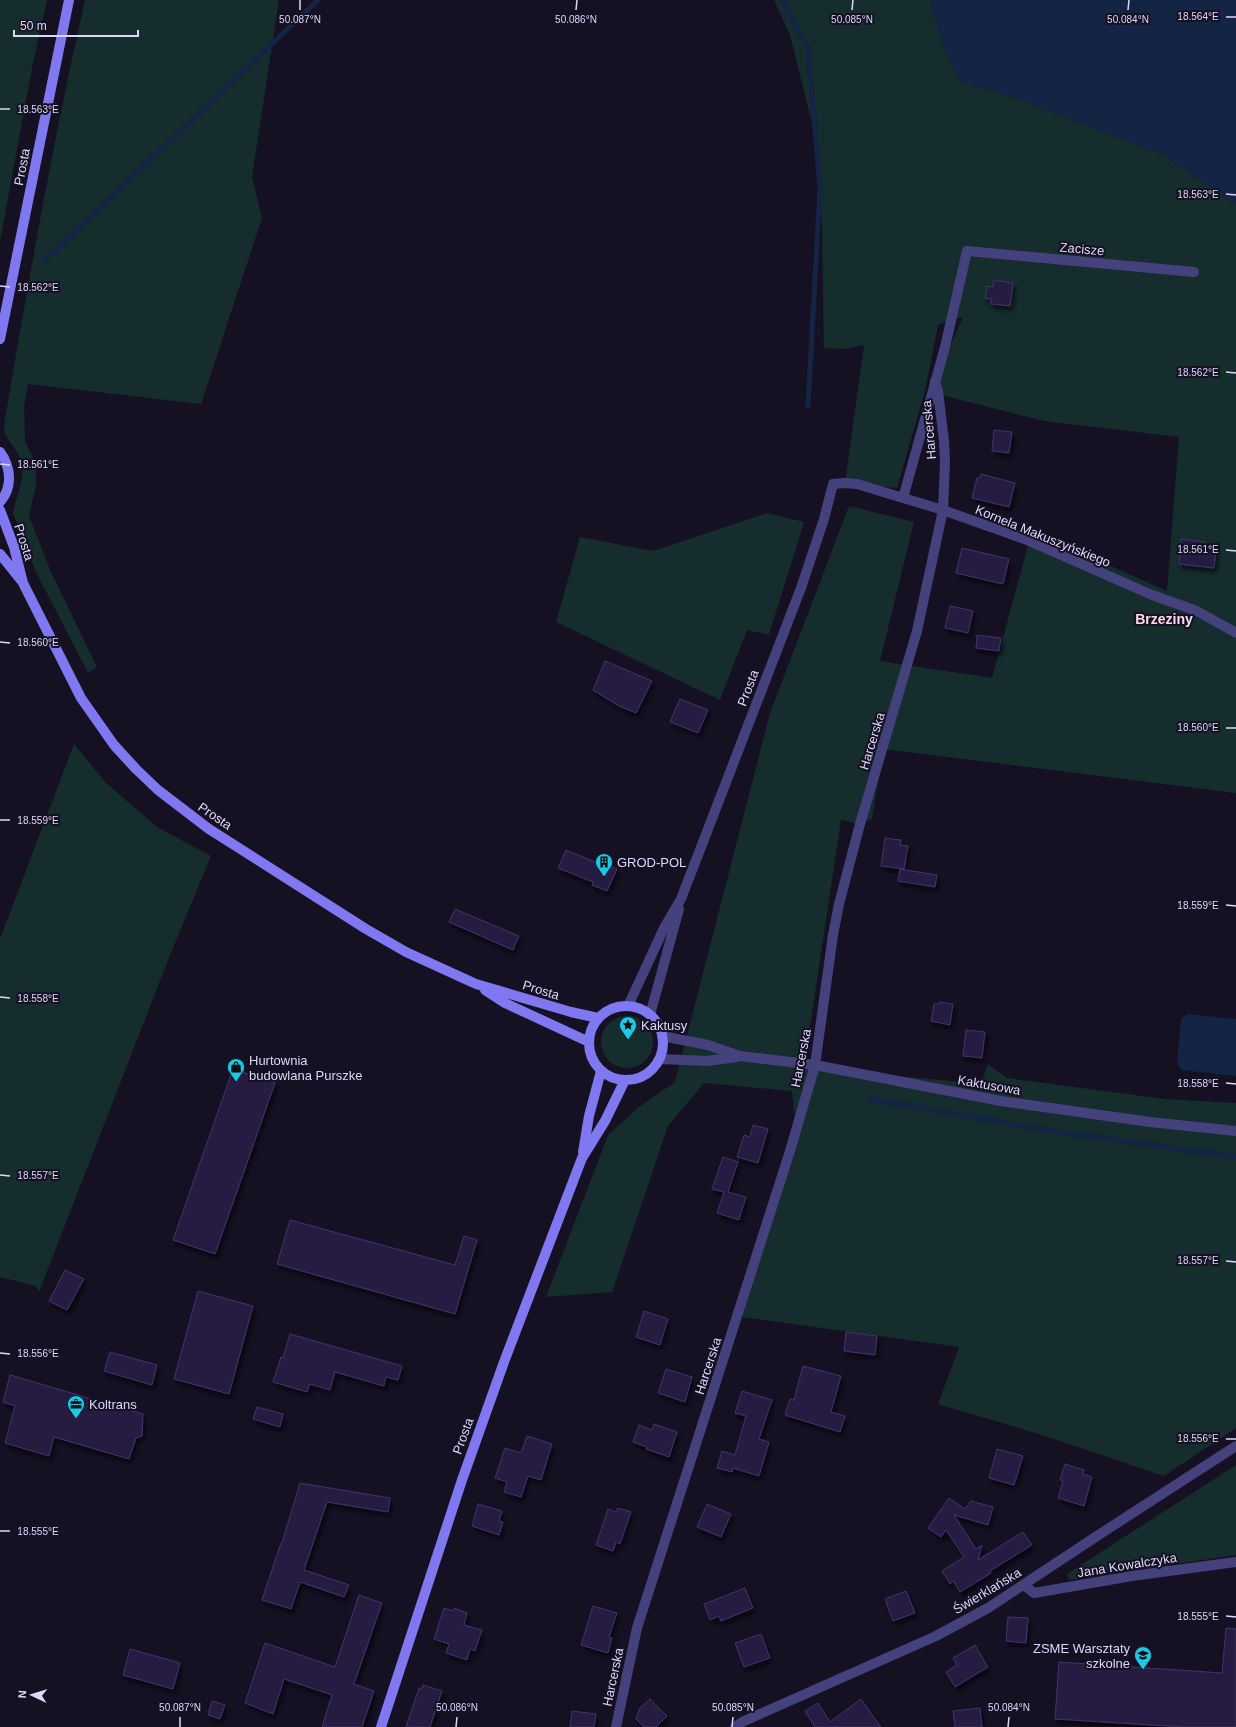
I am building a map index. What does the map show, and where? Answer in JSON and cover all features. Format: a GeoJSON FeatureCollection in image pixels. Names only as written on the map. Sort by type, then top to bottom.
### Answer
{"type":"FeatureCollection","features":[{"type":"Feature","properties":{"kind":"main road","name":"Prosta"},"geometry":{"type":"LineString","coordinates":[[0,339],[69,0]]}},
{"type":"Feature","properties":{"kind":"main road"},"geometry":{"type":"LineString","coordinates":[[0,452],[7,463],[9,476],[8,488],[0,502]]}},
{"type":"Feature","properties":{"kind":"main road","name":"Prosta"},"geometry":{"type":"LineString","coordinates":[[0,510],[14,547],[23,583]]}},
{"type":"Feature","properties":{"kind":"main road","name":"Prosta"},"geometry":{"type":"LineString","coordinates":[[0,554],[23,583],[67,671],[89,710],[126,759],[158,790],[209,829],[366,929],[432,965],[476,984],[571,1012],[598,1018]]}},
{"type":"Feature","properties":{"kind":"main road","name":"Prosta"},"geometry":{"type":"LineString","coordinates":[[476,984],[505,1003],[589,1042]]}},
{"type":"Feature","properties":{"kind":"main road"},"geometry":{"type":"LineString","coordinates":[[628,1006],[640,1009],[650,1015],[658,1025],[662,1036],[660,1059],[652,1069],[643,1076],[625,1080],[612,1078],[601,1071],[590,1055],[589,1042],[591,1029],[598,1018],[612,1009],[628,1006]]}},
{"type":"Feature","properties":{"kind":"main road","name":"Prosta"},"geometry":{"type":"LineString","coordinates":[[381,1727],[464,1472],[504,1362],[582,1158],[589,1116],[601,1071]]}},
{"type":"Feature","properties":{"kind":"main road","name":"Prosta"},"geometry":{"type":"LineString","coordinates":[[582,1158],[605,1122],[625,1080]]}},
{"type":"Feature","properties":{"kind":"street","name":"Zacisze"},"geometry":{"type":"LineString","coordinates":[[967,251],[1194,272]]}},
{"type":"Feature","properties":{"kind":"street","name":"Harcerska"},"geometry":{"type":"LineString","coordinates":[[903,498],[935,381],[967,251]]}},
{"type":"Feature","properties":{"kind":"street","name":"Harcerska"},"geometry":{"type":"LineString","coordinates":[[616,1727],[637,1628],[790,1151],[815,1065],[833,935],[839,904],[860,824],[917,630],[943,510],[945,462],[944,441],[938,391],[935,381]]}},
{"type":"Feature","properties":{"kind":"street","name":"Kornela Makuszyńskiego"},"geometry":{"type":"LineString","coordinates":[[833,484],[857,484],[943,510],[1027,540],[1152,595],[1197,611],[1236,633]]}},
{"type":"Feature","properties":{"kind":"street","name":"Prosta"},"geometry":{"type":"LineString","coordinates":[[650,1015],[656,989],[674,931],[681,899],[801,588],[822,525],[833,484]]}},
{"type":"Feature","properties":{"kind":"street","name":"Prosta"},"geometry":{"type":"LineString","coordinates":[[628,1006],[664,928],[681,899]]}},
{"type":"Feature","properties":{"kind":"street","name":"Kaktusowa"},"geometry":{"type":"LineString","coordinates":[[662,1036],[708,1045],[740,1056],[815,1065],[994,1100],[1150,1122],[1236,1131]]}},
{"type":"Feature","properties":{"kind":"street","name":"Kaktusowa"},"geometry":{"type":"LineString","coordinates":[[660,1059],[707,1061],[740,1056]]}},
{"type":"Feature","properties":{"kind":"street","name":"Świerklańska"},"geometry":{"type":"LineString","coordinates":[[741,1725],[936,1636],[988,1608],[1236,1446]]}},
{"type":"Feature","properties":{"kind":"street","name":"Jana Kowalczyka"},"geometry":{"type":"LineString","coordinates":[[1024,1585],[1034,1593],[1132,1576],[1236,1562]]}},
{"type":"Feature","properties":{"kind":"green space"},"geometry":{"type":"Polygon","coordinates":[[[0,0],[47,0],[33,63],[0,241],[0,0]]]}},
{"type":"Feature","properties":{"kind":"green space"},"geometry":{"type":"Polygon","coordinates":[[[85,0],[279,0],[252,177],[262,218],[201,404],[28,384],[24,407],[25,441],[33,458],[36,472],[36,484],[29,516],[51,572],[97,667],[88,673],[36,572],[13,513],[22,479],[22,465],[18,454],[4,430],[22,319],[42,212],[62,106],[85,0]]]}},
{"type":"Feature","properties":{"kind":"green space"},"geometry":{"type":"Polygon","coordinates":[[[774,0],[930,0],[945,49],[962,82],[1015,98],[1164,155],[1236,205],[1236,793],[883,749],[872,819],[860,824],[841,820],[804,1067],[981,1084],[988,1064],[1007,1078],[1164,1099],[1236,1103],[1236,1428],[1164,1476],[1042,1435],[938,1404],[959,1347],[742,1317],[797,1137],[792,1091],[704,1083],[668,1126],[612,1292],[546,1297],[608,1135],[639,1107],[675,1082],[770,713],[849,506],[914,522],[880,661],[992,678],[1032,531],[1167,591],[1179,437],[1044,421],[937,394],[935,381],[963,317],[938,325],[925,391],[897,488],[845,483],[864,345],[843,349],[824,348],[822,229],[818,147],[790,35],[774,0]]]}},
{"type":"Feature","properties":{"kind":"green space"},"geometry":{"type":"Polygon","coordinates":[[[767,513],[804,522],[769,635],[747,630],[720,700],[556,622],[580,537],[653,551],[767,513]]]}},
{"type":"Feature","properties":{"kind":"green space"},"geometry":{"type":"Polygon","coordinates":[[[74,744],[106,783],[157,827],[211,856],[170,955],[39,1292],[36,1286],[0,1277],[0,939],[74,744]]]}},
{"type":"Feature","properties":{"kind":"green space"},"geometry":{"type":"Polygon","coordinates":[[[622,1016],[632,1016],[646,1023],[653,1037],[653,1047],[646,1061],[632,1068],[622,1068],[612,1064],[605,1057],[601,1047],[601,1037],[605,1027],[612,1020],[622,1016]]]}},
{"type":"Feature","properties":{"kind":"green space"},"geometry":{"type":"Polygon","coordinates":[[[1236,1465],[1236,1555],[1069,1580],[1067,1574],[1236,1465]]]}},
{"type":"Feature","properties":{"kind":"water"},"geometry":{"type":"Polygon","coordinates":[[[930,0],[1236,0],[1236,205],[1164,155],[1015,98],[961,82],[945,49],[930,0]]]}},
{"type":"Feature","properties":{"kind":"water"},"geometry":{"type":"Polygon","coordinates":[[[1187,1014],[1236,1019],[1236,1076],[1181,1070],[1177,1062],[1181,1019],[1187,1014]]]}},
{"type":"Feature","properties":{"kind":"building"},"geometry":{"type":"Polygon","coordinates":[[[994,280],[1013,283],[1010,306],[991,304],[991,299],[985,298],[987,286],[993,287],[994,280]]]}},
{"type":"Feature","properties":{"kind":"building"},"geometry":{"type":"Polygon","coordinates":[[[994,430],[1012,432],[1009,453],[992,451],[994,430]]]}},
{"type":"Feature","properties":{"kind":"building"},"geometry":{"type":"Polygon","coordinates":[[[981,474],[1015,483],[1009,507],[972,498],[977,478],[980,478],[981,474]]]}},
{"type":"Feature","properties":{"kind":"building"},"geometry":{"type":"Polygon","coordinates":[[[1181,539],[1205,542],[1205,549],[1216,550],[1214,568],[1179,564],[1181,539]]]}},
{"type":"Feature","properties":{"kind":"building"},"geometry":{"type":"Polygon","coordinates":[[[962,548],[1009,559],[1003,584],[956,573],[962,548]]]}},
{"type":"Feature","properties":{"kind":"building"},"geometry":{"type":"Polygon","coordinates":[[[950,606],[973,611],[968,633],[945,628],[950,606]]]}},
{"type":"Feature","properties":{"kind":"building"},"geometry":{"type":"Polygon","coordinates":[[[977,635],[1001,638],[999,651],[976,648],[977,635]]]}},
{"type":"Feature","properties":{"kind":"building"},"geometry":{"type":"Polygon","coordinates":[[[605,661],[652,681],[636,713],[619,706],[593,690],[605,661]]]}},
{"type":"Feature","properties":{"kind":"building"},"geometry":{"type":"Polygon","coordinates":[[[680,699],[708,710],[698,733],[670,722],[680,699]]]}},
{"type":"Feature","properties":{"kind":"building"},"geometry":{"type":"Polygon","coordinates":[[[885,838],[901,840],[900,845],[908,846],[904,869],[881,866],[885,838]]]}},
{"type":"Feature","properties":{"kind":"building"},"geometry":{"type":"Polygon","coordinates":[[[566,850],[600,864],[601,862],[617,869],[607,891],[592,885],[593,882],[558,868],[566,850]]]}},
{"type":"Feature","properties":{"kind":"building"},"geometry":{"type":"Polygon","coordinates":[[[900,869],[937,875],[935,887],[898,881],[900,869]]]}},
{"type":"Feature","properties":{"kind":"building"},"geometry":{"type":"Polygon","coordinates":[[[455,909],[519,936],[513,950],[449,922],[455,909]]]}},
{"type":"Feature","properties":{"kind":"building"},"geometry":{"type":"Polygon","coordinates":[[[939,1002],[953,1004],[950,1025],[931,1021],[934,1004],[939,1004],[939,1002]]]}},
{"type":"Feature","properties":{"kind":"building"},"geometry":{"type":"Polygon","coordinates":[[[966,1030],[985,1032],[982,1058],[963,1056],[966,1030]]]}},
{"type":"Feature","properties":{"kind":"building"},"geometry":{"type":"Polygon","coordinates":[[[233,1069],[275,1083],[215,1254],[173,1240],[233,1069]]]}},
{"type":"Feature","properties":{"kind":"building"},"geometry":{"type":"Polygon","coordinates":[[[753,1125],[768,1129],[758,1163],[737,1157],[744,1135],[750,1137],[753,1125]]]}},
{"type":"Feature","properties":{"kind":"building"},"geometry":{"type":"Polygon","coordinates":[[[723,1157],[738,1162],[728,1192],[746,1197],[739,1220],[717,1213],[724,1192],[712,1189],[723,1157]]]}},
{"type":"Feature","properties":{"kind":"building"},"geometry":{"type":"Polygon","coordinates":[[[290,1220],[455,1265],[464,1236],[477,1240],[455,1314],[277,1264],[290,1220]]]}},
{"type":"Feature","properties":{"kind":"building"},"geometry":{"type":"Polygon","coordinates":[[[65,1270],[84,1279],[67,1310],[49,1301],[65,1270]]]}},
{"type":"Feature","properties":{"kind":"building"},"geometry":{"type":"Polygon","coordinates":[[[198,1291],[253,1306],[229,1394],[174,1379],[198,1291]]]}},
{"type":"Feature","properties":{"kind":"building"},"geometry":{"type":"Polygon","coordinates":[[[644,1311],[668,1319],[660,1345],[636,1337],[644,1311]]]}},
{"type":"Feature","properties":{"kind":"building"},"geometry":{"type":"Polygon","coordinates":[[[846,1332],[877,1336],[875,1355],[844,1351],[846,1332]]]}},
{"type":"Feature","properties":{"kind":"building"},"geometry":{"type":"Polygon","coordinates":[[[290,1334],[402,1366],[398,1380],[386,1377],[384,1386],[335,1372],[330,1390],[310,1384],[307,1392],[273,1382],[281,1357],[283,1358],[290,1334]]]}},
{"type":"Feature","properties":{"kind":"building"},"geometry":{"type":"Polygon","coordinates":[[[110,1352],[157,1365],[152,1385],[104,1371],[110,1352]]]}},
{"type":"Feature","properties":{"kind":"building"},"geometry":{"type":"Polygon","coordinates":[[[803,1366],[841,1376],[831,1412],[845,1416],[840,1432],[785,1415],[790,1399],[794,1400],[803,1366]]]}},
{"type":"Feature","properties":{"kind":"building"},"geometry":{"type":"Polygon","coordinates":[[[666,1369],[692,1377],[685,1402],[658,1393],[666,1369]]]}},
{"type":"Feature","properties":{"kind":"building","name":"Koltrans"},"geometry":{"type":"Polygon","coordinates":[[[10,1375],[143,1414],[142,1436],[136,1438],[129,1459],[54,1437],[49,1456],[5,1443],[15,1406],[3,1402],[10,1375]]]}},
{"type":"Feature","properties":{"kind":"building"},"geometry":{"type":"Polygon","coordinates":[[[742,1391],[772,1400],[759,1439],[769,1442],[759,1476],[733,1468],[732,1472],[717,1468],[722,1451],[735,1455],[746,1416],[735,1413],[742,1391]]]}},
{"type":"Feature","properties":{"kind":"building"},"geometry":{"type":"Polygon","coordinates":[[[257,1407],[283,1414],[280,1427],[253,1419],[257,1407]]]}},
{"type":"Feature","properties":{"kind":"building"},"geometry":{"type":"Polygon","coordinates":[[[654,1424],[677,1432],[669,1457],[646,1449],[647,1447],[633,1442],[639,1425],[652,1430],[654,1424]]]}},
{"type":"Feature","properties":{"kind":"building"},"geometry":{"type":"Polygon","coordinates":[[[527,1436],[552,1444],[541,1480],[528,1476],[521,1497],[504,1492],[507,1482],[495,1478],[505,1448],[521,1453],[527,1436]]]}},
{"type":"Feature","properties":{"kind":"building"},"geometry":{"type":"Polygon","coordinates":[[[997,1449],[1023,1456],[1014,1485],[989,1478],[997,1449]]]}},
{"type":"Feature","properties":{"kind":"building"},"geometry":{"type":"Polygon","coordinates":[[[1065,1464],[1084,1470],[1083,1474],[1092,1477],[1084,1506],[1058,1498],[1063,1481],[1060,1480],[1065,1464]]]}},
{"type":"Feature","properties":{"kind":"building"},"geometry":{"type":"Polygon","coordinates":[[[300,1483],[390,1498],[388,1512],[327,1502],[304,1570],[349,1585],[344,1597],[300,1582],[291,1609],[262,1600],[282,1543],[300,1483]]]}},
{"type":"Feature","properties":{"kind":"building"},"geometry":{"type":"Polygon","coordinates":[[[949,1498],[965,1509],[971,1501],[993,1507],[988,1525],[954,1515],[976,1549],[982,1545],[978,1560],[1023,1532],[1032,1545],[960,1592],[953,1581],[950,1584],[942,1571],[964,1557],[946,1530],[941,1537],[928,1528],[949,1498]]]}},
{"type":"Feature","properties":{"kind":"building"},"geometry":{"type":"Polygon","coordinates":[[[478,1504],[502,1511],[499,1521],[503,1522],[499,1535],[472,1526],[478,1504]]]}},
{"type":"Feature","properties":{"kind":"building"},"geometry":{"type":"Polygon","coordinates":[[[707,1504],[731,1514],[721,1537],[697,1527],[707,1504]]]}},
{"type":"Feature","properties":{"kind":"building"},"geometry":{"type":"Polygon","coordinates":[[[618,1508],[631,1512],[620,1544],[616,1542],[613,1551],[596,1545],[608,1509],[616,1512],[618,1508]]]}},
{"type":"Feature","properties":{"kind":"building"},"geometry":{"type":"Polygon","coordinates":[[[745,1588],[753,1608],[721,1621],[719,1616],[710,1620],[704,1604],[745,1588]]]}},
{"type":"Feature","properties":{"kind":"building"},"geometry":{"type":"Polygon","coordinates":[[[906,1591],[915,1613],[893,1621],[885,1599],[906,1591]]]}},
{"type":"Feature","properties":{"kind":"building"},"geometry":{"type":"Polygon","coordinates":[[[359,1595],[382,1603],[354,1684],[374,1691],[362,1727],[322,1727],[332,1695],[284,1679],[273,1714],[245,1703],[265,1643],[335,1667],[359,1595]]]}},
{"type":"Feature","properties":{"kind":"building"},"geometry":{"type":"Polygon","coordinates":[[[593,1606],[617,1613],[609,1637],[612,1638],[608,1653],[581,1645],[593,1606]]]}},
{"type":"Feature","properties":{"kind":"building"},"geometry":{"type":"Polygon","coordinates":[[[444,1608],[454,1611],[454,1608],[467,1613],[464,1625],[482,1630],[475,1651],[470,1649],[467,1660],[446,1653],[449,1644],[434,1639],[444,1608]]]}},
{"type":"Feature","properties":{"kind":"building"},"geometry":{"type":"Polygon","coordinates":[[[1008,1617],[1028,1618],[1026,1643],[1006,1641],[1008,1617]]]}},
{"type":"Feature","properties":{"kind":"building"},"geometry":{"type":"Polygon","coordinates":[[[1226,1628],[1236,1629],[1236,1727],[1184,1727],[1055,1719],[1059,1662],[1222,1673],[1226,1628]]]}},
{"type":"Feature","properties":{"kind":"building"},"geometry":{"type":"Polygon","coordinates":[[[761,1634],[770,1658],[744,1667],[735,1643],[761,1634]]]}},
{"type":"Feature","properties":{"kind":"building"},"geometry":{"type":"Polygon","coordinates":[[[975,1645],[988,1667],[955,1687],[946,1672],[957,1665],[953,1658],[975,1645]]]}},
{"type":"Feature","properties":{"kind":"building"},"geometry":{"type":"Polygon","coordinates":[[[130,1649],[180,1663],[173,1689],[123,1675],[130,1649]]]}},
{"type":"Feature","properties":{"kind":"building"},"geometry":{"type":"Polygon","coordinates":[[[423,1685],[442,1691],[430,1727],[406,1727],[419,1688],[422,1689],[423,1685]]]}},
{"type":"Feature","properties":{"kind":"building"},"geometry":{"type":"Polygon","coordinates":[[[650,1699],[667,1716],[656,1727],[644,1727],[636,1719],[640,1708],[650,1699]]]}},
{"type":"Feature","properties":{"kind":"building"},"geometry":{"type":"Polygon","coordinates":[[[861,1699],[881,1727],[815,1727],[805,1711],[818,1703],[830,1722],[861,1699]]]}},
{"type":"Feature","properties":{"kind":"building"},"geometry":{"type":"Polygon","coordinates":[[[212,1701],[225,1705],[220,1719],[208,1715],[212,1701]]]}},
{"type":"Feature","properties":{"kind":"building"},"geometry":{"type":"Polygon","coordinates":[[[980,1708],[982,1727],[955,1727],[953,1711],[980,1708]]]}},
{"type":"Feature","properties":{"kind":"building"},"geometry":{"type":"Polygon","coordinates":[[[572,1711],[596,1714],[594,1727],[570,1727],[572,1711]]]}},
{"type":"Feature","properties":{"kind":"waterway"},"geometry":{"type":"LineString","coordinates":[[45,260],[318,0]]}},
{"type":"Feature","properties":{"kind":"waterway"},"geometry":{"type":"LineString","coordinates":[[782,0],[808,48],[820,188],[808,406]]}},
{"type":"Feature","properties":{"kind":"waterway"},"geometry":{"type":"LineString","coordinates":[[870,1099],[1046,1130],[1236,1157]]}},
{"type":"Feature","properties":{"kind":"place","name":"GROD-POL"},"geometry":{"type":"Point","coordinates":[604,877]}},
{"type":"Feature","properties":{"kind":"place","name":"Kaktusy"},"geometry":{"type":"Point","coordinates":[628,1040]}},
{"type":"Feature","properties":{"kind":"place","name":"Hurtownia budowlana Purszke"},"geometry":{"type":"Point","coordinates":[236,1082]}},
{"type":"Feature","properties":{"kind":"place","name":"Koltrans"},"geometry":{"type":"Point","coordinates":[76,1419]}},
{"type":"Feature","properties":{"kind":"place","name":"ZSME Warsztaty szkolne"},"geometry":{"type":"Point","coordinates":[1143,1670]}},
{"type":"Feature","properties":{"kind":"district","name":"Brzeziny"},"geometry":{"type":"Point","coordinates":[1164,619]}}]}
